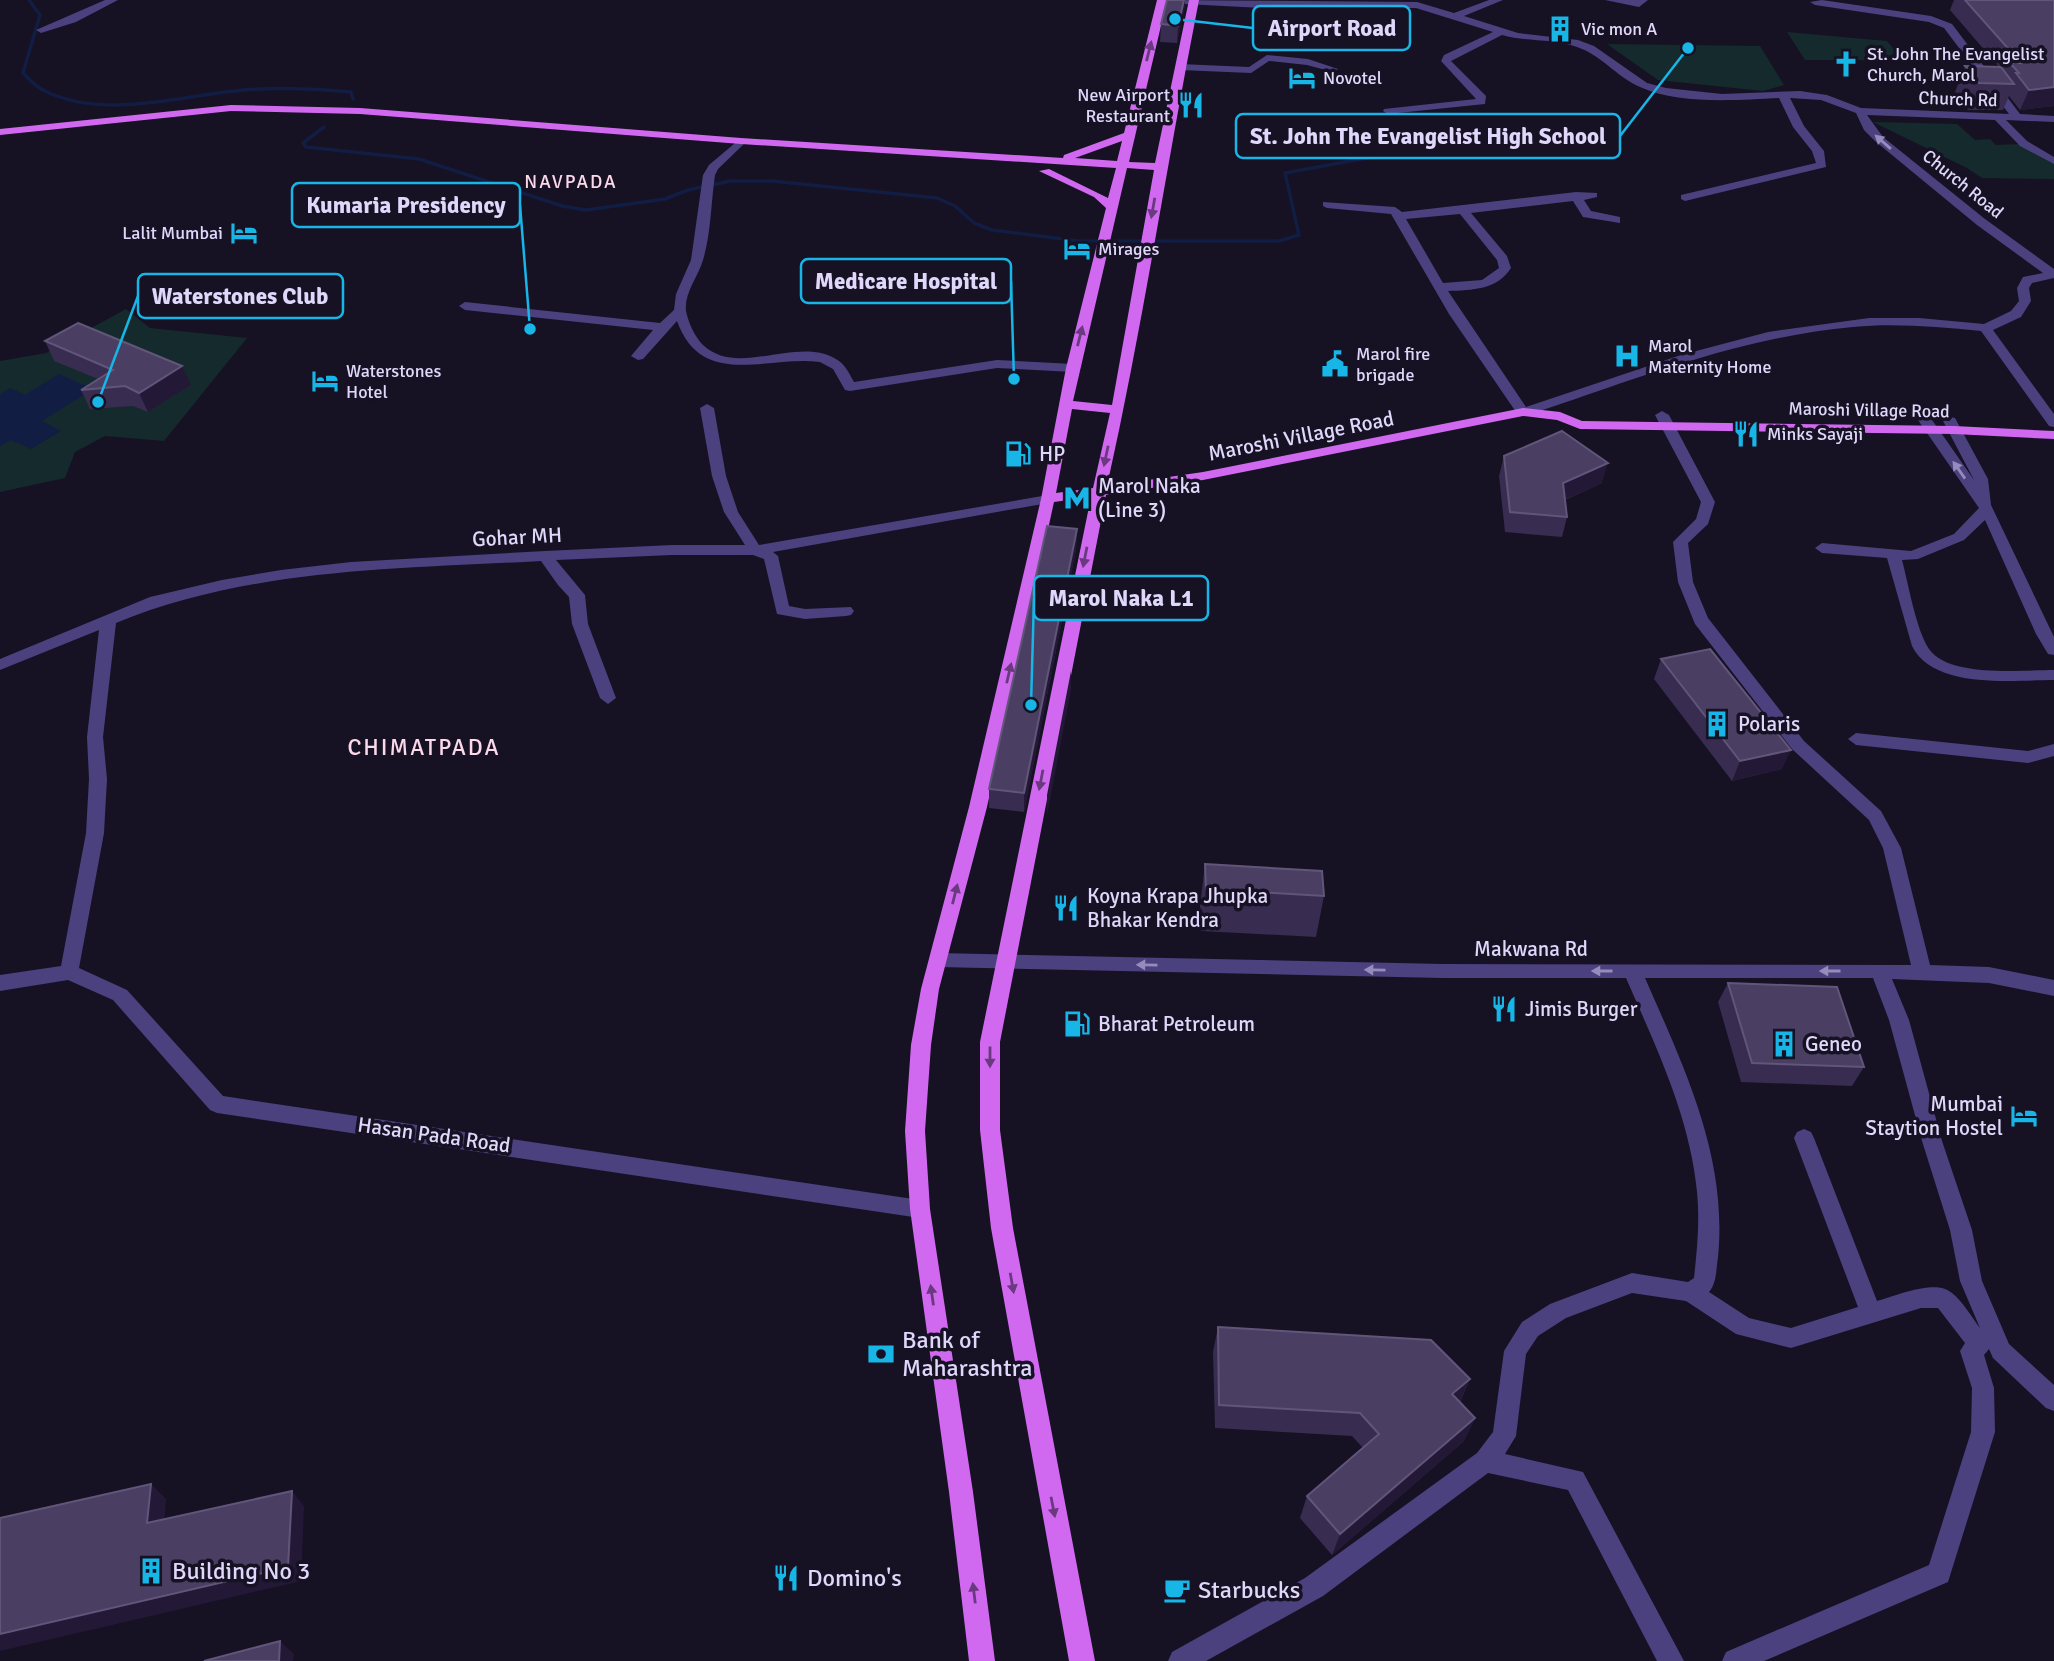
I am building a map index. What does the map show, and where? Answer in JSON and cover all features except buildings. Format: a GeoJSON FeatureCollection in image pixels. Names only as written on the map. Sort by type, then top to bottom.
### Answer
{"type":"FeatureCollection","features":[{"type":"Feature","properties":{"kind":"main road"},"geometry":{"type":"LineString","coordinates":[[982,1661],[961,1492],[920,1209],[915,1131],[921,1045],[930,989],[978,807],[1048,499],[1073,368],[1163,0]]}},
{"type":"Feature","properties":{"kind":"main road"},"geometry":{"type":"LineString","coordinates":[[1082,1661],[1002,1228],[990,1130],[990,1042],[1194,1]]}},
{"type":"Feature","properties":{"kind":"main road"},"geometry":{"type":"LineString","coordinates":[[0,132],[231,108],[360,111],[736,145]]}},
{"type":"Feature","properties":{"kind":"main road"},"geometry":{"type":"LineString","coordinates":[[0,142],[233,116],[312,116],[1159,173]]}},
{"type":"Feature","properties":{"kind":"main road"},"geometry":{"type":"LineString","coordinates":[[1048,166],[1128,135]]}},
{"type":"Feature","properties":{"kind":"main road"},"geometry":{"type":"LineString","coordinates":[[1048,166],[1112,206]]}},
{"type":"Feature","properties":{"kind":"main road"},"geometry":{"type":"LineString","coordinates":[[1068,405],[1116,409]]}},
{"type":"Feature","properties":{"kind":"main road","name":"Maroshi Village Road"},"geometry":{"type":"LineString","coordinates":[[1048,499],[1203,476],[1523,412],[1560,416],[1580,425],[1665,421],[2054,424]]}},
{"type":"Feature","properties":{"kind":"main road","name":"Maroshi Village Road"},"geometry":{"type":"LineString","coordinates":[[1952,425],[2054,435]]}},
{"type":"Feature","properties":{"kind":"street"},"geometry":{"type":"LineString","coordinates":[[41,30],[84,15],[113,0]]}},
{"type":"Feature","properties":{"kind":"street"},"geometry":{"type":"LineString","coordinates":[[1163,0],[1281,6],[1418,5],[1500,32],[1574,42],[1590,48],[1643,85],[1722,97],[1783,95],[1799,127],[1818,151],[1822,165],[1685,197]]}},
{"type":"Feature","properties":{"kind":"street"},"geometry":{"type":"LineString","coordinates":[[1455,16],[1498,0]]}},
{"type":"Feature","properties":{"kind":"street"},"geometry":{"type":"LineString","coordinates":[[1609,0],[1639,5],[1643,0]]}},
{"type":"Feature","properties":{"kind":"street"},"geometry":{"type":"LineString","coordinates":[[1815,2],[1931,19],[1948,26],[2018,119]]}},
{"type":"Feature","properties":{"kind":"street"},"geometry":{"type":"LineString","coordinates":[[73,6],[84,15]]}},
{"type":"Feature","properties":{"kind":"street"},"geometry":{"type":"LineString","coordinates":[[1388,111],[1481,102],[1482,98],[1446,61],[1448,57],[1500,32]]}},
{"type":"Feature","properties":{"kind":"street"},"geometry":{"type":"LineString","coordinates":[[1180,67],[1251,70],[1267,58],[1308,62],[1333,69]]}},
{"type":"Feature","properties":{"kind":"street","name":"Church Rd"},"geometry":{"type":"LineString","coordinates":[[1783,95],[1823,97],[1860,111],[2054,119]]}},
{"type":"Feature","properties":{"kind":"street","name":"Church Road"},"geometry":{"type":"LineString","coordinates":[[1860,111],[1870,130],[1879,139],[1981,222],[2054,274]]}},
{"type":"Feature","properties":{"kind":"street"},"geometry":{"type":"LineString","coordinates":[[1999,118],[2007,130],[2031,149],[2054,161]]}},
{"type":"Feature","properties":{"kind":"street"},"geometry":{"type":"LineString","coordinates":[[736,145],[709,175],[698,260],[682,294],[680,311],[690,340],[709,358],[727,361],[821,357],[837,365],[850,387],[997,364],[1073,368]]}},
{"type":"Feature","properties":{"kind":"street"},"geometry":{"type":"LineString","coordinates":[[1398,216],[1593,195]]}},
{"type":"Feature","properties":{"kind":"street"},"geometry":{"type":"LineString","coordinates":[[1576,196],[1587,214],[1616,220]]}},
{"type":"Feature","properties":{"kind":"street"},"geometry":{"type":"LineString","coordinates":[[1327,204],[1395,211],[1455,314],[1523,412],[1722,348],[1808,328],[1908,321],[1986,328],[2016,313],[2025,301],[2022,288],[2027,280],[2054,274]]}},
{"type":"Feature","properties":{"kind":"street"},"geometry":{"type":"LineString","coordinates":[[1441,287],[1479,284],[1503,273],[1503,259],[1463,210]]}},
{"type":"Feature","properties":{"kind":"street"},"geometry":{"type":"LineString","coordinates":[[465,306],[663,327]]}},
{"type":"Feature","properties":{"kind":"street"},"geometry":{"type":"LineString","coordinates":[[639,356],[680,311]]}},
{"type":"Feature","properties":{"kind":"street"},"geometry":{"type":"LineString","coordinates":[[1986,328],[1990,338],[2054,424]]}},
{"type":"Feature","properties":{"kind":"street"},"geometry":{"type":"LineString","coordinates":[[707,408],[719,477],[732,512],[755,550],[771,556],[782,610],[805,614],[846,611]]}},
{"type":"Feature","properties":{"kind":"street"},"geometry":{"type":"LineString","coordinates":[[1665,421],[1708,502],[1703,521],[1680,542],[1681,561],[1691,602],[1798,745],[1875,816],[1892,848],[1922,972]]}},
{"type":"Feature","properties":{"kind":"street"},"geometry":{"type":"LineString","coordinates":[[1928,425],[1987,509],[2044,634],[2054,650]]}},
{"type":"Feature","properties":{"kind":"street"},"geometry":{"type":"LineString","coordinates":[[1952,425],[1981,479],[1987,509]]}},
{"type":"Feature","properties":{"kind":"street","name":"Gohar MH"},"geometry":{"type":"LineString","coordinates":[[0,665],[155,601],[222,585],[281,575],[351,567],[545,556],[672,550],[755,550],[1048,499]]}},
{"type":"Feature","properties":{"kind":"street"},"geometry":{"type":"LineString","coordinates":[[1822,548],[1913,555],[1959,537],[1987,509]]}},
{"type":"Feature","properties":{"kind":"street"},"geometry":{"type":"LineString","coordinates":[[1893,554],[1922,651],[1940,667],[1958,673],[2054,675]]}},
{"type":"Feature","properties":{"kind":"street"},"geometry":{"type":"LineString","coordinates":[[545,556],[576,595],[580,624],[608,698]]}},
{"type":"Feature","properties":{"kind":"street"},"geometry":{"type":"LineString","coordinates":[[0,983],[69,972],[78,936],[95,832],[98,779],[95,737],[108,622]]}},
{"type":"Feature","properties":{"kind":"street"},"geometry":{"type":"LineString","coordinates":[[1856,739],[2028,757],[2054,750]]}},
{"type":"Feature","properties":{"kind":"street","name":"Makwana Rd"},"geometry":{"type":"LineString","coordinates":[[938,960],[1443,971],[1922,972],[1989,975],[2054,988]]}},
{"type":"Feature","properties":{"kind":"street"},"geometry":{"type":"LineString","coordinates":[[1632,971],[1669,1055],[1701,1150],[1710,1224],[1704,1284],[1689,1292]]}},
{"type":"Feature","properties":{"kind":"street"},"geometry":{"type":"LineString","coordinates":[[1879,971],[1899,1020],[1932,1141],[1961,1230],[1971,1281],[2001,1351],[2054,1400]]}},
{"type":"Feature","properties":{"kind":"street","name":"Hasan Pada Road"},"geometry":{"type":"LineString","coordinates":[[69,972],[120,995],[217,1104],[920,1209]]}},
{"type":"Feature","properties":{"kind":"street"},"geometry":{"type":"LineString","coordinates":[[1804,1138],[1871,1314]]}},
{"type":"Feature","properties":{"kind":"street"},"geometry":{"type":"LineString","coordinates":[[1181,1661],[1314,1587],[1485,1461],[1503,1436],[1515,1351],[1530,1329],[1558,1311],[1632,1283],[1689,1292],[1744,1327],[1791,1338],[1921,1298],[1943,1298],[1980,1345],[1971,1351],[1983,1388],[1983,1432],[1940,1573],[1735,1661]]}},
{"type":"Feature","properties":{"kind":"street"},"geometry":{"type":"LineString","coordinates":[[1485,1461],[1575,1480],[1671,1661]]}},
{"type":"Feature","properties":{"kind":"green space"},"geometry":{"type":"Polygon","coordinates":[[[1787,32],[1887,41],[1903,60],[1805,60],[1787,32]]]}},
{"type":"Feature","properties":{"kind":"green space"},"geometry":{"type":"Polygon","coordinates":[[[1607,44],[1760,46],[1784,85],[1763,91],[1658,80],[1607,44]]]}},
{"type":"Feature","properties":{"kind":"green space"},"geometry":{"type":"Polygon","coordinates":[[[1873,122],[1957,124],[1975,140],[1990,139],[1996,145],[2019,144],[2054,162],[2054,179],[1982,178],[1873,122]]]}},
{"type":"Feature","properties":{"kind":"green space"},"geometry":{"type":"Polygon","coordinates":[[[126,309],[150,328],[247,338],[164,441],[105,436],[75,452],[65,478],[0,492],[0,361],[46,353],[126,309]]]}},
{"type":"Feature","properties":{"kind":"water"},"geometry":{"type":"Polygon","coordinates":[[[59,374],[93,389],[42,421],[61,431],[31,449],[11,440],[0,446],[0,394],[10,388],[25,395],[59,374]]]}},
{"type":"Feature","properties":{"kind":"waterway"},"geometry":{"type":"LineString","coordinates":[[29,0],[40,15],[23,73],[40,89],[66,99],[91,104],[142,104],[244,90],[284,89],[351,92],[353,99]]}},
{"type":"Feature","properties":{"kind":"waterway"},"geometry":{"type":"LineString","coordinates":[[324,127],[303,143],[306,147],[419,159],[562,206],[586,210],[665,199],[688,190],[730,181],[772,181],[937,198],[955,206],[974,223],[992,230],[1079,241],[1279,241],[1299,235],[1285,173],[1372,157],[1414,146],[1423,138],[1443,137],[1485,143]]}},
{"type":"Feature","properties":{"kind":"place","name":"Airport Road"},"geometry":{"type":"Point","coordinates":[1175,19]}},
{"type":"Feature","properties":{"kind":"place","name":"Vic mon A"},"geometry":{"type":"Point","coordinates":[1560,29]}},
{"type":"Feature","properties":{"kind":"place","name":"St. John The Evangelist High School"},"geometry":{"type":"Point","coordinates":[1688,48]}},
{"type":"Feature","properties":{"kind":"place","name":"St. John The Evangelist Church, Marol"},"geometry":{"type":"Point","coordinates":[1846,64]}},
{"type":"Feature","properties":{"kind":"place","name":"Novotel"},"geometry":{"type":"Point","coordinates":[1302,78]}},
{"type":"Feature","properties":{"kind":"place","name":"New Airport Restaurant"},"geometry":{"type":"Point","coordinates":[1191,105]}},
{"type":"Feature","properties":{"kind":"place","name":"Lalit Mumbai"},"geometry":{"type":"Point","coordinates":[244,233]}},
{"type":"Feature","properties":{"kind":"place","name":"Mirages"},"geometry":{"type":"Point","coordinates":[1077,249]}},
{"type":"Feature","properties":{"kind":"place","name":"Kumaria Presidency"},"geometry":{"type":"Point","coordinates":[530,329]}},
{"type":"Feature","properties":{"kind":"place","name":"Marol Maternity Home"},"geometry":{"type":"Point","coordinates":[1627,356]}},
{"type":"Feature","properties":{"kind":"place","name":"Marol fire brigade"},"geometry":{"type":"Point","coordinates":[1335,364]}},
{"type":"Feature","properties":{"kind":"place","name":"Medicare Hospital"},"geometry":{"type":"Point","coordinates":[1014,379]}},
{"type":"Feature","properties":{"kind":"place","name":"Waterstones Hotel"},"geometry":{"type":"Point","coordinates":[325,381]}},
{"type":"Feature","properties":{"kind":"place","name":"Waterstones Club"},"geometry":{"type":"Point","coordinates":[98,402]}},
{"type":"Feature","properties":{"kind":"place","name":"Minks Sayaji"},"geometry":{"type":"Point","coordinates":[1746,434]}},
{"type":"Feature","properties":{"kind":"place","name":"HP"},"geometry":{"type":"Point","coordinates":[1018,454]}},
{"type":"Feature","properties":{"kind":"place","name":"Marol Naka (Line 3)"},"geometry":{"type":"Point","coordinates":[1077,498]}},
{"type":"Feature","properties":{"kind":"place","name":"Marol Naka L1"},"geometry":{"type":"Point","coordinates":[1031,705]}},
{"type":"Feature","properties":{"kind":"place","name":"Polaris"},"geometry":{"type":"Point","coordinates":[1717,724]}},
{"type":"Feature","properties":{"kind":"place","name":"Koyna Krapa Jhupka Bhakar Kendra"},"geometry":{"type":"Point","coordinates":[1066,908]}},
{"type":"Feature","properties":{"kind":"place","name":"Jimis Burger"},"geometry":{"type":"Point","coordinates":[1504,1009]}},
{"type":"Feature","properties":{"kind":"place","name":"Bharat Petroleum"},"geometry":{"type":"Point","coordinates":[1077,1024]}},
{"type":"Feature","properties":{"kind":"place","name":"Geneo"},"geometry":{"type":"Point","coordinates":[1784,1044]}},
{"type":"Feature","properties":{"kind":"place","name":"Mumbai Staytion Hostel"},"geometry":{"type":"Point","coordinates":[2024,1116]}},
{"type":"Feature","properties":{"kind":"place","name":"Bank of Maharashtra"},"geometry":{"type":"Point","coordinates":[881,1354]}},
{"type":"Feature","properties":{"kind":"place","name":"Building No 3"},"geometry":{"type":"Point","coordinates":[151,1571]}},
{"type":"Feature","properties":{"kind":"place","name":"Domino's"},"geometry":{"type":"Point","coordinates":[786,1578]}},
{"type":"Feature","properties":{"kind":"place","name":"Starbucks"},"geometry":{"type":"Point","coordinates":[1177,1590]}},
{"type":"Feature","properties":{"kind":"district","name":"NAVPADA"},"geometry":{"type":"Point","coordinates":[571,182]}},
{"type":"Feature","properties":{"kind":"district","name":"CHIMATPADA"},"geometry":{"type":"Point","coordinates":[424,747]}}]}
